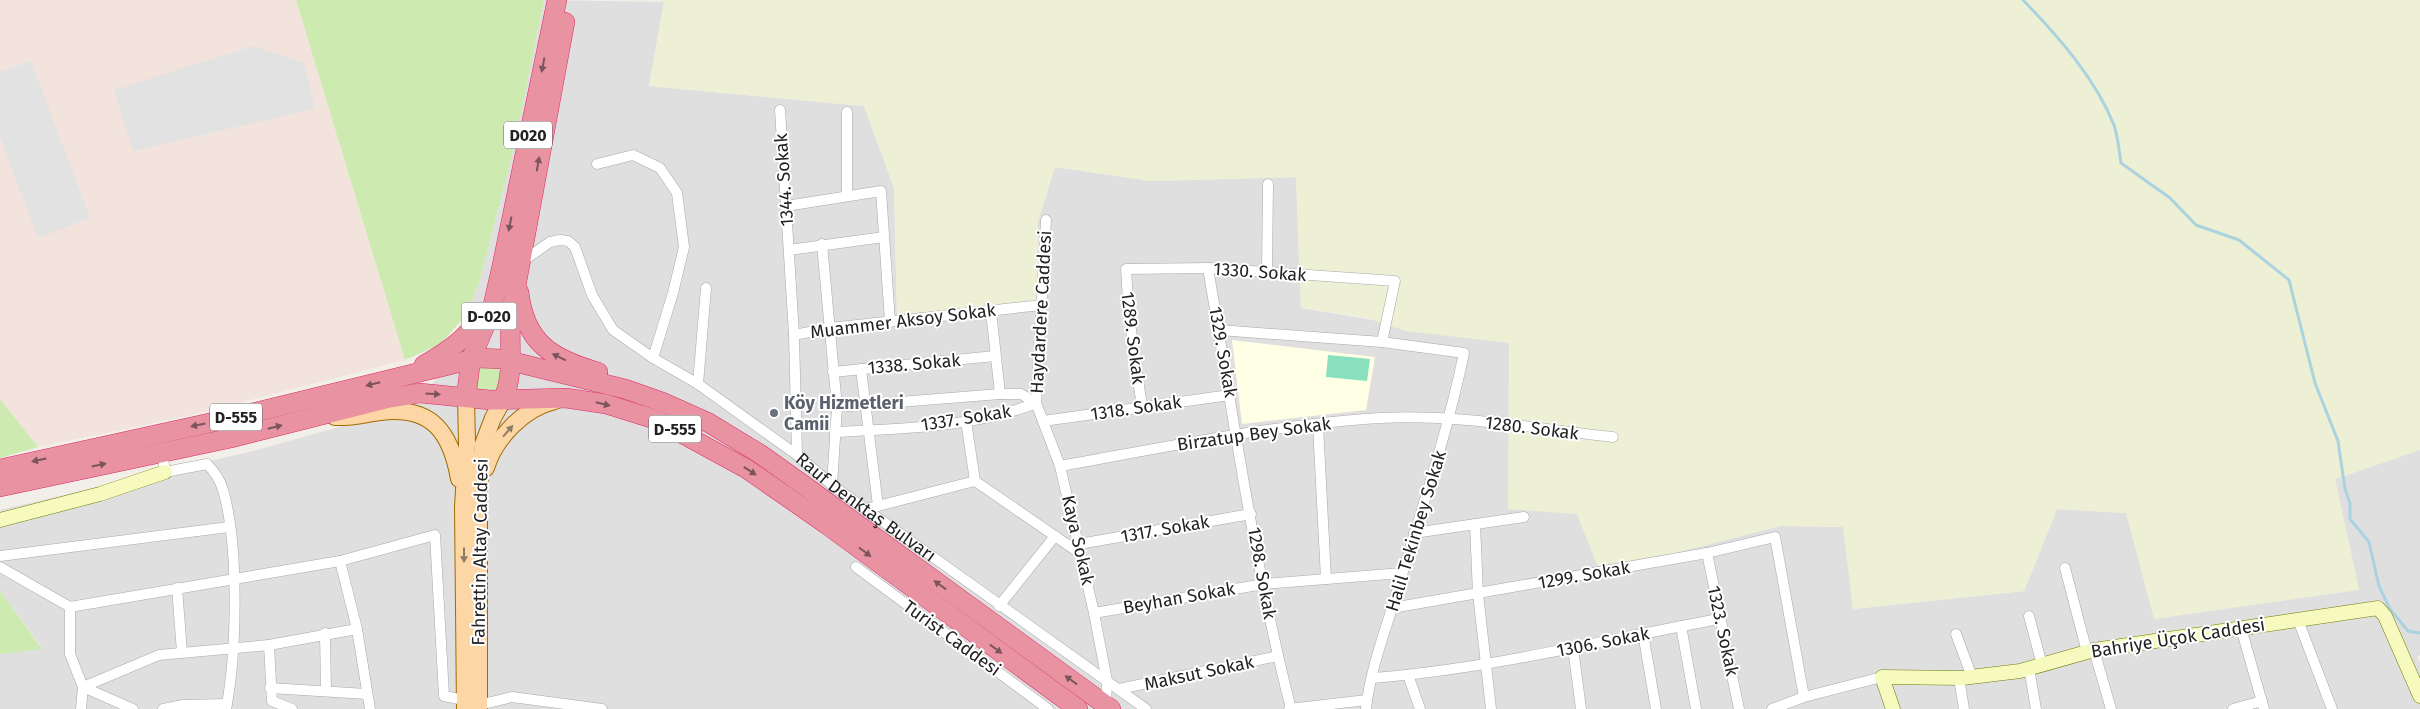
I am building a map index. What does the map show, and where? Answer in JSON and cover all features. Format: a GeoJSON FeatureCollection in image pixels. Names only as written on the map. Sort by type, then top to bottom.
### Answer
{"type":"FeatureCollection","features":[{"type":"Feature","properties":{"kind":"highway","name":"D020"},"geometry":{"type":"LineString","coordinates":[[501,270],[556,0]]}},
{"type":"Feature","properties":{"kind":"highway","name":"D020"},"geometry":{"type":"LineString","coordinates":[[520,263],[570,0]]}},
{"type":"Feature","properties":{"kind":"highway"},"geometry":{"type":"LineString","coordinates":[[503,400],[511,377],[510,320],[520,263]]}},
{"type":"Feature","properties":{"kind":"highway"},"geometry":{"type":"LineString","coordinates":[[520,263],[519,292],[522,310],[530,331],[542,347],[570,363],[656,392],[699,418]]}},
{"type":"Feature","properties":{"kind":"highway","name":"D-020"},"geometry":{"type":"LineString","coordinates":[[466,397],[471,360],[492,309],[501,270]]}},
{"type":"Feature","properties":{"kind":"highway"},"geometry":{"type":"LineString","coordinates":[[409,375],[450,350],[471,328],[480,316],[501,270]]}},
{"type":"Feature","properties":{"kind":"highway","name":"D-555"},"geometry":{"type":"LineString","coordinates":[[0,468],[223,420],[471,360],[486,358],[510,361]]}},
{"type":"Feature","properties":{"kind":"highway","name":"Rauf Denktaş Bulvarı"},"geometry":{"type":"LineString","coordinates":[[510,361],[625,389],[699,418],[760,454],[1108,707]]}},
{"type":"Feature","properties":{"kind":"highway","name":"D-555"},"geometry":{"type":"LineString","coordinates":[[0,487],[231,438],[389,398],[420,393],[503,400]]}},
{"type":"Feature","properties":{"kind":"highway","name":"Rauf Denktaş Bulvarı"},"geometry":{"type":"LineString","coordinates":[[503,400],[566,398],[598,402],[639,413],[700,442],[785,494],[932,613],[1078,709]]}},
{"type":"Feature","properties":{"kind":"main road","name":"Fahrettin Altay Caddesi"},"geometry":{"type":"LineString","coordinates":[[466,397],[471,507],[471,706]]}},
{"type":"Feature","properties":{"kind":"main road"},"geometry":{"type":"LineString","coordinates":[[471,507],[487,464],[500,441],[515,423],[535,408],[566,398]]}},
{"type":"Feature","properties":{"kind":"main road","name":"Fahrettin Altay Caddesi"},"geometry":{"type":"LineString","coordinates":[[471,507],[483,444],[493,418],[503,400]]}},
{"type":"Feature","properties":{"kind":"main road"},"geometry":{"type":"LineString","coordinates":[[317,416],[346,418],[399,411],[428,420],[439,427],[451,444],[471,507]]}},
{"type":"Feature","properties":{"kind":"street","name":"1344. Sokak"},"geometry":{"type":"LineString","coordinates":[[780,110],[794,335]]}},
{"type":"Feature","properties":{"kind":"street"},"geometry":{"type":"LineString","coordinates":[[847,112],[847,196]]}},
{"type":"Feature","properties":{"kind":"street"},"geometry":{"type":"LineString","coordinates":[[597,164],[633,155],[660,168],[677,193],[684,247],[673,293],[653,358]]}},
{"type":"Feature","properties":{"kind":"street"},"geometry":{"type":"LineString","coordinates":[[1267,272],[1268,184]]}},
{"type":"Feature","properties":{"kind":"street"},"geometry":{"type":"LineString","coordinates":[[786,206],[881,191],[890,322]]}},
{"type":"Feature","properties":{"kind":"street","name":"Haydardere Caddesi"},"geometry":{"type":"LineString","coordinates":[[1036,403],[1046,220]]}},
{"type":"Feature","properties":{"kind":"street","name":"1344. Sokak"},"geometry":{"type":"LineString","coordinates":[[789,250],[884,237]]}},
{"type":"Feature","properties":{"kind":"street","name":"Rauf Denktaş Bulvarı"},"geometry":{"type":"LineString","coordinates":[[520,263],[550,242],[568,241],[575,247],[592,295],[613,330],[653,358],[698,384],[797,455],[832,485],[999,606],[1146,709]]}},
{"type":"Feature","properties":{"kind":"street"},"geometry":{"type":"LineString","coordinates":[[822,244],[837,407],[832,485]]}},
{"type":"Feature","properties":{"kind":"street","name":"1330. Sokak"},"geometry":{"type":"LineString","coordinates":[[1126,269],[1208,268],[1395,280],[1382,342]]}},
{"type":"Feature","properties":{"kind":"street","name":"1329. Sokak"},"geometry":{"type":"LineString","coordinates":[[1208,268],[1237,435]]}},
{"type":"Feature","properties":{"kind":"street","name":"1289. Sokak"},"geometry":{"type":"LineString","coordinates":[[1126,269],[1129,316],[1142,408]]}},
{"type":"Feature","properties":{"kind":"street"},"geometry":{"type":"LineString","coordinates":[[698,384],[706,288]]}},
{"type":"Feature","properties":{"kind":"street","name":"Muammer Aksoy Sokak"},"geometry":{"type":"LineString","coordinates":[[797,455],[794,335],[830,328],[1042,305]]}},
{"type":"Feature","properties":{"kind":"street"},"geometry":{"type":"LineString","coordinates":[[991,311],[1000,394]]}},
{"type":"Feature","properties":{"kind":"street"},"geometry":{"type":"LineString","coordinates":[[1219,330],[1382,342]]}},
{"type":"Feature","properties":{"kind":"street","name":"Halil Tekinbey Sokak"},"geometry":{"type":"LineString","coordinates":[[1366,705],[1414,532],[1450,418],[1464,353],[1382,342]]}},
{"type":"Feature","properties":{"kind":"street","name":"1338. Sokak"},"geometry":{"type":"LineString","coordinates":[[833,372],[995,356]]}},
{"type":"Feature","properties":{"kind":"street"},"geometry":{"type":"LineString","coordinates":[[861,369],[867,405],[878,506]]}},
{"type":"Feature","properties":{"kind":"street"},"geometry":{"type":"LineString","coordinates":[[837,407],[1000,394],[1021,394],[1036,403]]}},
{"type":"Feature","properties":{"kind":"street","name":"1318. Sokak"},"geometry":{"type":"LineString","coordinates":[[1042,421],[1230,396]]}},
{"type":"Feature","properties":{"kind":"street","name":"1337. Sokak"},"geometry":{"type":"LineString","coordinates":[[835,432],[966,421],[1017,411],[1036,403]]}},
{"type":"Feature","properties":{"kind":"street","name":"Kaya Sokak"},"geometry":{"type":"LineString","coordinates":[[1036,403],[1060,466],[1080,549],[1107,681],[1108,707]]}},
{"type":"Feature","properties":{"kind":"street","name":"Birzatup Bey Sokak"},"geometry":{"type":"LineString","coordinates":[[1060,466],[1237,435],[1364,418],[1450,418]]}},
{"type":"Feature","properties":{"kind":"street","name":"1280. Sokak"},"geometry":{"type":"LineString","coordinates":[[1450,418],[1613,437]]}},
{"type":"Feature","properties":{"kind":"street"},"geometry":{"type":"LineString","coordinates":[[966,421],[975,481],[1055,536],[1080,549]]}},
{"type":"Feature","properties":{"kind":"street"},"geometry":{"type":"LineString","coordinates":[[1318,425],[1326,579]]}},
{"type":"Feature","properties":{"kind":"street","name":"1298. Sokak"},"geometry":{"type":"LineString","coordinates":[[1237,435],[1264,584],[1290,709]]}},
{"type":"Feature","properties":{"kind":"street"},"geometry":{"type":"LineString","coordinates":[[162,452],[166,472]]}},
{"type":"Feature","properties":{"kind":"street"},"geometry":{"type":"LineString","coordinates":[[0,520],[100,494],[166,472],[207,464],[213,470],[223,490],[234,579],[232,649],[227,706],[183,705],[162,709]]}},
{"type":"Feature","properties":{"kind":"street"},"geometry":{"type":"LineString","coordinates":[[842,514],[975,481]]}},
{"type":"Feature","properties":{"kind":"street","name":"1317. Sokak"},"geometry":{"type":"LineString","coordinates":[[1080,549],[1251,514]]}},
{"type":"Feature","properties":{"kind":"street"},"geometry":{"type":"LineString","coordinates":[[1414,532],[1524,517]]}},
{"type":"Feature","properties":{"kind":"street"},"geometry":{"type":"LineString","coordinates":[[1475,524],[1478,594],[1491,709]]}},
{"type":"Feature","properties":{"kind":"street"},"geometry":{"type":"LineString","coordinates":[[0,556],[229,527]]}},
{"type":"Feature","properties":{"kind":"street"},"geometry":{"type":"LineString","coordinates":[[0,567],[70,607],[340,561],[435,535],[444,696],[471,706],[512,697],[602,709]]}},
{"type":"Feature","properties":{"kind":"street"},"geometry":{"type":"LineString","coordinates":[[999,606],[1055,536]]}},
{"type":"Feature","properties":{"kind":"street","name":"1299. Sokak"},"geometry":{"type":"LineString","coordinates":[[1392,608],[1707,554],[1775,537],[1804,697]]}},
{"type":"Feature","properties":{"kind":"street","name":"1323. Sokak"},"geometry":{"type":"LineString","coordinates":[[1707,554],[1739,709]]}},
{"type":"Feature","properties":{"kind":"street"},"geometry":{"type":"LineString","coordinates":[[340,561],[357,629],[370,709]]}},
{"type":"Feature","properties":{"kind":"street","name":"Turist Caddesi"},"geometry":{"type":"LineString","coordinates":[[856,568],[932,613],[1048,709]]}},
{"type":"Feature","properties":{"kind":"street"},"geometry":{"type":"LineString","coordinates":[[2065,568],[2090,651],[2111,709]]}},
{"type":"Feature","properties":{"kind":"street","name":"Beyhan Sokak"},"geometry":{"type":"LineString","coordinates":[[1094,613],[1264,584],[1402,573]]}},
{"type":"Feature","properties":{"kind":"street"},"geometry":{"type":"LineString","coordinates":[[177,588],[182,652]]}},
{"type":"Feature","properties":{"kind":"street"},"geometry":{"type":"LineString","coordinates":[[70,607],[70,654],[83,687],[81,709]]}},
{"type":"Feature","properties":{"kind":"street","name":"Bahriye Üçok Caddesi"},"geometry":{"type":"LineString","coordinates":[[1882,677],[1966,677],[2036,666],[2090,651],[2378,608],[2385,616],[2420,696]]}},
{"type":"Feature","properties":{"kind":"street"},"geometry":{"type":"LineString","coordinates":[[2028,616],[2036,666],[2036,709]]}},
{"type":"Feature","properties":{"kind":"street","name":"1306. Sokak"},"geometry":{"type":"LineString","coordinates":[[1372,678],[1486,664],[1719,619]]}},
{"type":"Feature","properties":{"kind":"street"},"geometry":{"type":"LineString","coordinates":[[2298,620],[2332,709]]}},
{"type":"Feature","properties":{"kind":"street"},"geometry":{"type":"LineString","coordinates":[[1681,626],[1696,709]]}},
{"type":"Feature","properties":{"kind":"street"},"geometry":{"type":"LineString","coordinates":[[2232,709],[2263,705],[2241,628]]}},
{"type":"Feature","properties":{"kind":"street"},"geometry":{"type":"LineString","coordinates":[[83,687],[159,655],[268,645],[325,633],[357,629]]}},
{"type":"Feature","properties":{"kind":"street"},"geometry":{"type":"LineString","coordinates":[[325,633],[326,691]]}},
{"type":"Feature","properties":{"kind":"street"},"geometry":{"type":"LineString","coordinates":[[1644,633],[1656,709]]}},
{"type":"Feature","properties":{"kind":"street"},"geometry":{"type":"LineString","coordinates":[[1956,634],[1966,677],[1964,709]]}},
{"type":"Feature","properties":{"kind":"street"},"geometry":{"type":"LineString","coordinates":[[268,645],[272,701],[292,709]]}},
{"type":"Feature","properties":{"kind":"street"},"geometry":{"type":"LineString","coordinates":[[1573,648],[1581,709]]}},
{"type":"Feature","properties":{"kind":"street","name":"Maksut Sokak"},"geometry":{"type":"LineString","coordinates":[[1120,689],[1278,656]]}},
{"type":"Feature","properties":{"kind":"street"},"geometry":{"type":"LineString","coordinates":[[1408,675],[1420,709]]}},
{"type":"Feature","properties":{"kind":"street"},"geometry":{"type":"LineString","coordinates":[[1772,709],[1804,697],[1882,677],[1893,709]]}},
{"type":"Feature","properties":{"kind":"street"},"geometry":{"type":"LineString","coordinates":[[83,687],[133,709]]}},
{"type":"Feature","properties":{"kind":"street"},"geometry":{"type":"LineString","coordinates":[[270,688],[367,694]]}},
{"type":"Feature","properties":{"kind":"street"},"geometry":{"type":"LineString","coordinates":[[1290,709],[1366,705]]}},
{"type":"Feature","properties":{"kind":"shaded area"},"geometry":{"type":"Polygon","coordinates":[[[0,0],[296,0],[405,360],[188,416],[38,447],[0,399],[0,0]]]}},
{"type":"Feature","properties":{"kind":"shaded area"},"geometry":{"type":"Polygon","coordinates":[[[544,0],[664,2],[649,86],[864,106],[894,188],[897,314],[1038,284],[1038,221],[1055,167],[1151,181],[1296,177],[1301,308],[1510,343],[1508,509],[1577,513],[1600,572],[1780,526],[1844,527],[1853,609],[2024,591],[2057,509],[2126,513],[2359,590],[2335,479],[2420,450],[2420,655],[2417,657],[2420,663],[2420,709],[0,709],[0,654],[42,648],[0,591],[0,510],[257,450],[413,406],[462,349],[464,317],[478,287],[514,148],[544,0]]]}},
{"type":"Feature","properties":{"kind":"shaded area"},"geometry":{"type":"Polygon","coordinates":[[[658,0],[2420,0],[2420,450],[2335,479],[2359,590],[2154,619],[2126,513],[2057,509],[2024,591],[1853,609],[1843,527],[1780,526],[1600,572],[1577,514],[1508,509],[1509,343],[1406,331],[1364,317],[1301,308],[1296,177],[1151,181],[1055,167],[1038,221],[1037,306],[897,314],[894,188],[864,106],[649,86],[664,2],[658,0]]]}},
{"type":"Feature","properties":{"kind":"shaded area"},"geometry":{"type":"Polygon","coordinates":[[[253,46],[304,63],[315,109],[133,151],[114,90],[253,46]]]}},
{"type":"Feature","properties":{"kind":"shaded area"},"geometry":{"type":"Polygon","coordinates":[[[31,61],[90,218],[38,238],[0,137],[0,72],[31,61]]]}},
{"type":"Feature","properties":{"kind":"shaded area"},"geometry":{"type":"Polygon","coordinates":[[[1232,340],[1375,357],[1366,410],[1242,424],[1232,340]]]}},
{"type":"Feature","properties":{"kind":"green space"},"geometry":{"type":"Polygon","coordinates":[[[296,0],[544,0],[514,148],[478,287],[464,317],[441,344],[405,360],[296,0]]]}},
{"type":"Feature","properties":{"kind":"green space"},"geometry":{"type":"Polygon","coordinates":[[[1328,355],[1370,359],[1367,381],[1326,377],[1328,355]]]}},
{"type":"Feature","properties":{"kind":"green space"},"geometry":{"type":"Polygon","coordinates":[[[479,366],[500,368],[503,372],[499,391],[476,391],[479,366]]]}},
{"type":"Feature","properties":{"kind":"green space"},"geometry":{"type":"Polygon","coordinates":[[[0,399],[38,447],[0,458],[0,399]]]}},
{"type":"Feature","properties":{"kind":"green space"},"geometry":{"type":"Polygon","coordinates":[[[0,591],[42,649],[0,654],[0,591]]]}},
{"type":"Feature","properties":{"kind":"waterway"},"geometry":{"type":"LineString","coordinates":[[2023,0],[2062,43],[2097,91],[2114,125],[2121,163],[2170,198],[2196,225],[2239,240],[2289,280],[2315,383],[2338,441],[2345,489],[2350,503],[2350,519],[2369,542],[2379,586],[2390,609],[2408,631],[2420,633]]}},
{"type":"Feature","properties":{"kind":"place","name":"Köy Hizmetleri Camii"},"geometry":{"type":"Point","coordinates":[774,413]}}]}
